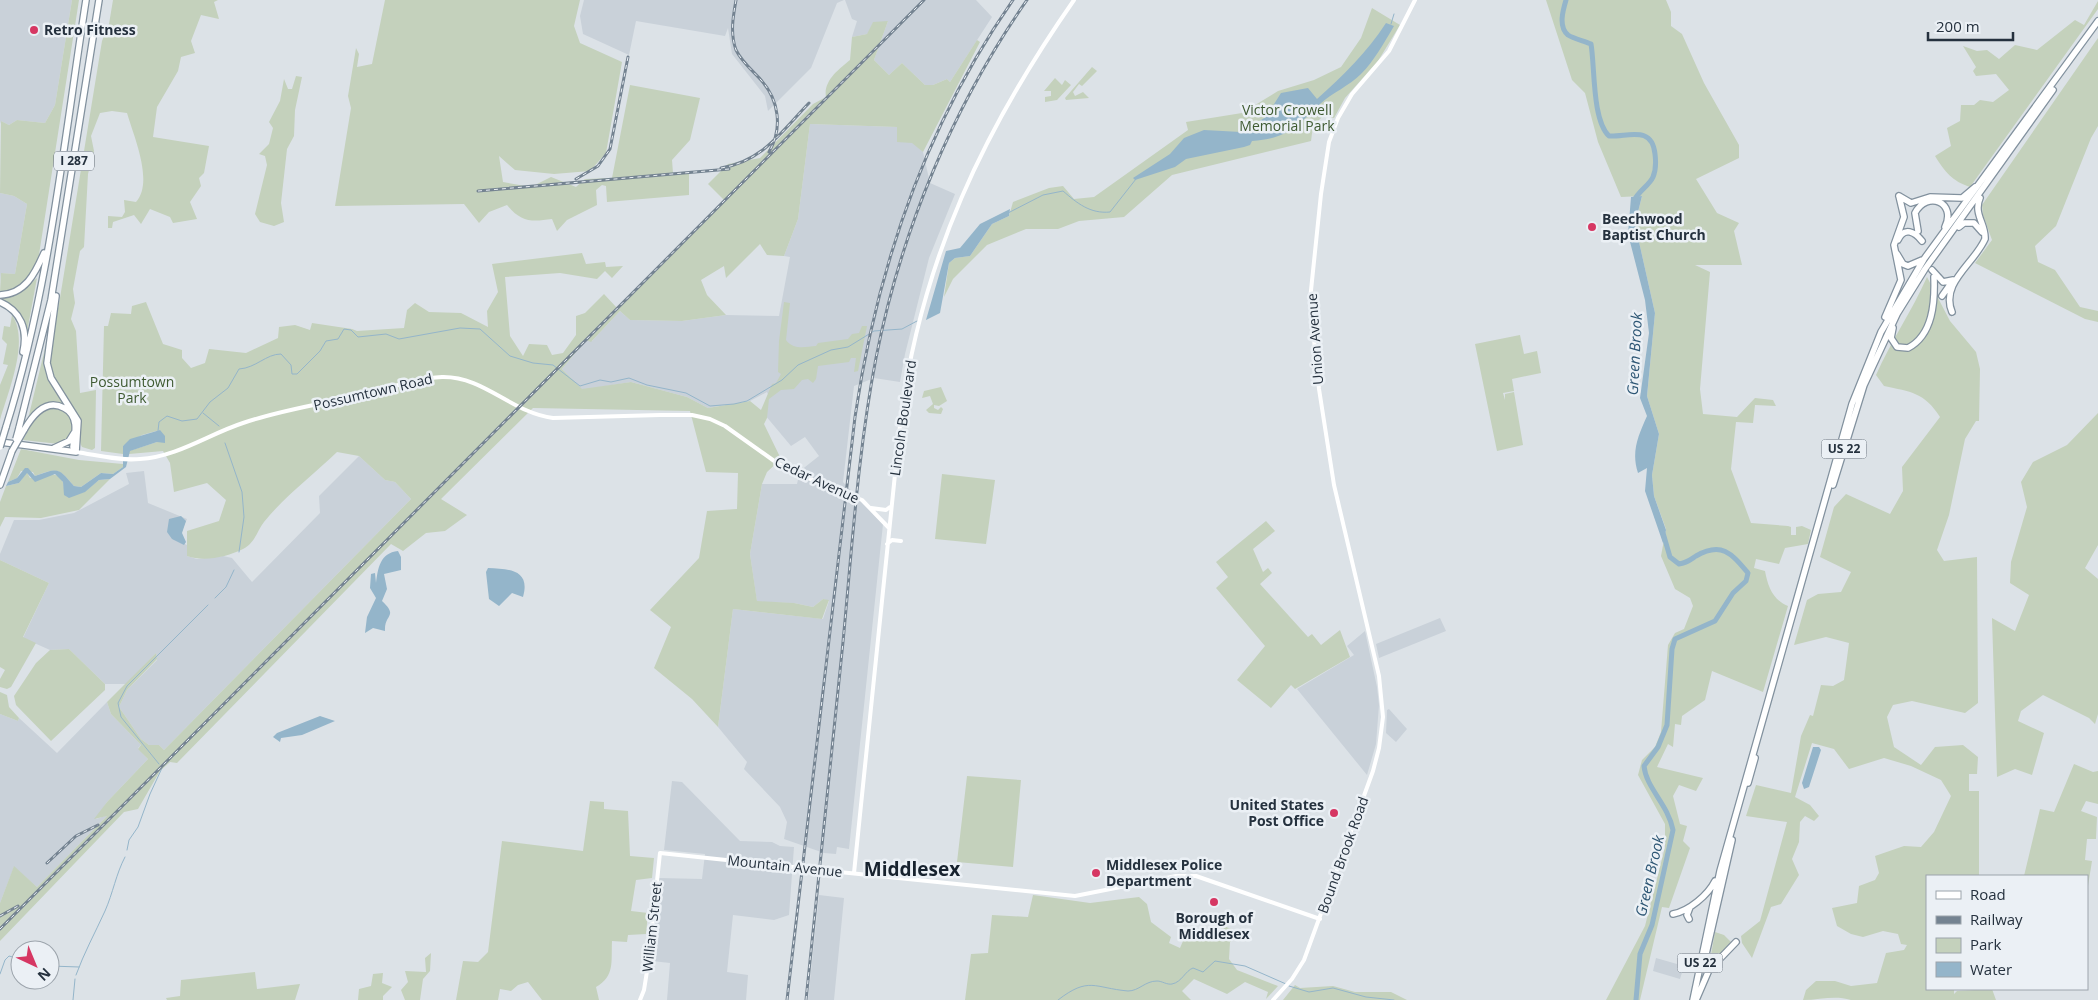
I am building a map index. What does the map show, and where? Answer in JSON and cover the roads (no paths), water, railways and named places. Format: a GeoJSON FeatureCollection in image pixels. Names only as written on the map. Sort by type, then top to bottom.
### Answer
{"type":"FeatureCollection","features":[{"type":"Feature","properties":{"kind":"highway","name":"I 287"},"geometry":{"type":"LineString","coordinates":[[0,446],[24,363],[48,245],[86,0]]}},
{"type":"Feature","properties":{"kind":"highway","name":"I 287"},"geometry":{"type":"LineString","coordinates":[[22,429],[56,277],[99,0]]}},
{"type":"Feature","properties":{"kind":"highway"},"geometry":{"type":"LineString","coordinates":[[1875,344],[1895,305],[1924,259],[2098,21]]}},
{"type":"Feature","properties":{"kind":"highway","name":"US 22"},"geometry":{"type":"LineString","coordinates":[[1695,1000],[1734,831],[1856,406],[1885,336],[1925,269],[2098,28]]}},
{"type":"Feature","properties":{"kind":"highway"},"geometry":{"type":"LineString","coordinates":[[1673,914],[1690,907],[1711,888],[1720,871],[1852,404],[1901,280],[1894,254],[1894,239],[1904,217],[1899,196],[1911,203],[1930,197],[1958,199],[1968,194],[1984,179]]}},
{"type":"Feature","properties":{"kind":"highway"},"geometry":{"type":"LineString","coordinates":[[1952,312],[1948,301],[1951,288],[1984,240],[1985,232],[1977,209],[1985,187]]}},
{"type":"Feature","properties":{"kind":"highway"},"geometry":{"type":"LineString","coordinates":[[1918,231],[1915,217],[1920,206],[1928,201],[1941,202],[1946,208],[1949,217],[1938,240]]}},
{"type":"Feature","properties":{"kind":"highway"},"geometry":{"type":"LineString","coordinates":[[1942,296],[1979,243],[1982,232],[1975,224],[1968,222],[1960,226],[1949,238]]}},
{"type":"Feature","properties":{"kind":"highway"},"geometry":{"type":"LineString","coordinates":[[1922,241],[1913,233],[1905,232],[1900,236],[1896,247],[1898,257],[1903,264],[1913,265],[1924,259]]}},
{"type":"Feature","properties":{"kind":"highway"},"geometry":{"type":"LineString","coordinates":[[0,296],[14,293],[27,284],[35,273],[48,245]]}},
{"type":"Feature","properties":{"kind":"highway"},"geometry":{"type":"LineString","coordinates":[[1904,302],[1890,336],[1894,345],[1905,349],[1919,339],[1928,324],[1934,306],[1933,273],[1943,282],[1953,280]]}},
{"type":"Feature","properties":{"kind":"highway"},"geometry":{"type":"LineString","coordinates":[[56,277],[58,282],[47,363],[52,378],[78,421],[74,452]]}},
{"type":"Feature","properties":{"kind":"highway"},"geometry":{"type":"LineString","coordinates":[[0,302],[13,309],[21,320],[25,333],[22,359],[24,363]]}},
{"type":"Feature","properties":{"kind":"highway"},"geometry":{"type":"LineString","coordinates":[[0,485],[22,429],[35,413],[52,405],[61,406],[70,412],[75,423],[74,452]]}},
{"type":"Feature","properties":{"kind":"highway"},"geometry":{"type":"LineString","coordinates":[[53,449],[69,441],[75,431]]}},
{"type":"Feature","properties":{"kind":"highway","name":"Possumtown Road"},"geometry":{"type":"LineString","coordinates":[[0,442],[74,452]]}},
{"type":"Feature","properties":{"kind":"highway","name":"US 22"},"geometry":{"type":"LineString","coordinates":[[1695,1000],[1708,925],[1720,871]]}},
{"type":"Feature","properties":{"kind":"highway"},"geometry":{"type":"LineString","coordinates":[[1689,919],[1687,915],[1690,907]]}},
{"type":"Feature","properties":{"kind":"highway"},"geometry":{"type":"LineString","coordinates":[[1695,1000],[1709,970],[1736,942]]}},
{"type":"Feature","properties":{"kind":"main road","name":"Lincoln Boulevard"},"geometry":{"type":"LineString","coordinates":[[854,873],[902,408],[918,324],[938,252],[981,155],[1031,64],[1074,0]]}},
{"type":"Feature","properties":{"kind":"main road","name":"Union Avenue"},"geometry":{"type":"LineString","coordinates":[[1382,698],[1377,666],[1346,540],[1327,448],[1310,300],[1321,194],[1332,132],[1352,94],[1389,51],[1415,0]]}},
{"type":"Feature","properties":{"kind":"main road","name":"Possumtown Road"},"geometry":{"type":"LineString","coordinates":[[74,452],[118,458],[150,458],[173,452],[242,423],[272,414],[439,377],[455,377],[472,381],[528,413],[540,416],[553,418],[692,415],[717,421],[740,436]]}},
{"type":"Feature","properties":{"kind":"main road","name":"Cedar Avenue"},"geometry":{"type":"LineString","coordinates":[[740,436],[777,463],[793,472],[853,495],[868,506],[889,528]]}},
{"type":"Feature","properties":{"kind":"main road"},"geometry":{"type":"LineString","coordinates":[[868,506],[886,510],[891,505]]}},
{"type":"Feature","properties":{"kind":"main road"},"geometry":{"type":"LineString","coordinates":[[887,544],[892,540],[901,541]]}},
{"type":"Feature","properties":{"kind":"main road","name":"Bound Brook Road"},"geometry":{"type":"LineString","coordinates":[[1273,1000],[1292,979],[1304,960],[1320,919],[1376,760],[1382,728],[1382,698]]}},
{"type":"Feature","properties":{"kind":"main road","name":"Mountain Avenue"},"geometry":{"type":"LineString","coordinates":[[660,853],[1075,896],[1176,876],[1196,876],[1320,919]]}},
{"type":"Feature","properties":{"kind":"main road","name":"William Street"},"geometry":{"type":"LineString","coordinates":[[640,1000],[646,983],[660,853]]}},
{"type":"Feature","properties":{"kind":"water"},"geometry":{"type":"Polygon","coordinates":[[[1386,23],[1394,26],[1366,69],[1290,130],[1264,140],[1252,141],[1250,145],[1244,147],[1186,159],[1175,167],[1135,180],[1133,178],[1170,154],[1184,138],[1204,130],[1241,132],[1266,117],[1281,93],[1308,88],[1317,99],[1354,63],[1386,23]]]}},
{"type":"Feature","properties":{"kind":"water"},"geometry":{"type":"Polygon","coordinates":[[[1642,196],[1635,224],[1655,313],[1647,396],[1659,434],[1652,475],[1654,496],[1666,530],[1663,543],[1645,491],[1647,468],[1638,473],[1635,458],[1638,437],[1647,416],[1640,398],[1649,333],[1645,300],[1628,234],[1631,197],[1642,196]]]}},
{"type":"Feature","properties":{"kind":"water"},"geometry":{"type":"Polygon","coordinates":[[[1010,209],[1009,216],[992,224],[970,256],[955,258],[949,263],[940,313],[926,320],[946,251],[960,248],[980,224],[1010,209]]]}},
{"type":"Feature","properties":{"kind":"water"},"geometry":{"type":"Polygon","coordinates":[[[160,430],[165,436],[165,443],[157,442],[130,451],[126,467],[110,479],[99,480],[85,492],[69,498],[64,495],[63,482],[55,474],[35,482],[27,473],[19,483],[6,486],[8,482],[17,478],[25,468],[28,468],[35,476],[49,471],[58,471],[74,486],[81,487],[101,473],[113,474],[123,467],[123,446],[130,439],[160,430]]]}},
{"type":"Feature","properties":{"kind":"water"},"geometry":{"type":"Polygon","coordinates":[[[181,516],[186,521],[182,533],[186,542],[184,545],[172,539],[167,532],[169,519],[181,516]]]}},
{"type":"Feature","properties":{"kind":"water"},"geometry":{"type":"Polygon","coordinates":[[[398,551],[401,557],[401,570],[384,574],[387,589],[382,601],[390,613],[385,625],[385,631],[373,628],[365,633],[367,617],[376,598],[370,588],[371,574],[375,573],[376,583],[381,562],[387,555],[398,551]]]}},
{"type":"Feature","properties":{"kind":"water"},"geometry":{"type":"Polygon","coordinates":[[[488,568],[510,570],[521,576],[525,588],[523,597],[512,593],[499,606],[489,599],[486,572],[488,568]]]}},
{"type":"Feature","properties":{"kind":"water"},"geometry":{"type":"Polygon","coordinates":[[[320,716],[335,721],[302,735],[281,738],[280,742],[273,737],[277,733],[320,716]]]}},
{"type":"Feature","properties":{"kind":"water"},"geometry":{"type":"Polygon","coordinates":[[[1813,747],[1819,747],[1821,750],[1809,787],[1804,789],[1802,783],[1813,747]]]}},
{"type":"Feature","properties":{"kind":"waterway","name":"Green Brook"},"geometry":{"type":"LineString","coordinates":[[1566,0],[1562,18],[1565,32],[1570,36],[1591,44],[1597,106],[1604,128],[1609,136],[1638,134],[1649,139],[1653,145],[1656,160],[1654,174],[1634,201]]}},
{"type":"Feature","properties":{"kind":"waterway"},"geometry":{"type":"LineString","coordinates":[[1391,24],[1394,14]]}},
{"type":"Feature","properties":{"kind":"waterway"},"geometry":{"type":"LineString","coordinates":[[1008,213],[1043,195],[1063,191],[1090,209],[1110,212],[1136,179]]}},
{"type":"Feature","properties":{"kind":"waterway"},"geometry":{"type":"LineString","coordinates":[[158,431],[159,422],[167,416],[182,421],[197,419],[210,402],[228,388],[239,369],[251,366],[270,356],[281,354],[291,365],[292,374],[297,374],[320,351],[326,341],[338,339],[344,329],[351,330],[358,337],[386,334],[399,339],[460,328],[480,329],[510,356],[533,363],[553,365],[580,386],[600,380],[611,382],[629,378],[647,385],[686,393],[710,406],[747,401],[782,380],[798,365],[831,350],[848,347],[874,331],[902,329],[917,321]]}},
{"type":"Feature","properties":{"kind":"waterway"},"geometry":{"type":"LineString","coordinates":[[203,413],[219,426]]}},
{"type":"Feature","properties":{"kind":"waterway"},"geometry":{"type":"LineString","coordinates":[[225,443],[242,492],[244,517],[239,552]]}},
{"type":"Feature","properties":{"kind":"waterway","name":"Green Brook"},"geometry":{"type":"LineString","coordinates":[[1636,1000],[1640,954],[1652,925],[1673,830],[1667,812],[1649,782],[1644,766],[1658,747],[1667,725],[1672,649],[1675,639],[1715,621],[1733,593],[1746,581],[1748,573],[1731,555],[1720,550],[1705,552],[1679,564],[1670,557],[1663,533]]}},
{"type":"Feature","properties":{"kind":"waterway"},"geometry":{"type":"LineString","coordinates":[[215,598],[226,587],[234,570]]}},
{"type":"Feature","properties":{"kind":"waterway"},"geometry":{"type":"LineString","coordinates":[[159,764],[121,717],[118,703],[127,686],[208,605]]}},
{"type":"Feature","properties":{"kind":"waterway"},"geometry":{"type":"LineString","coordinates":[[127,850],[129,840],[138,827],[162,768]]}},
{"type":"Feature","properties":{"kind":"waterway"},"geometry":{"type":"LineString","coordinates":[[76,975],[105,911],[125,857]]}},
{"type":"Feature","properties":{"kind":"waterway"},"geometry":{"type":"LineString","coordinates":[[0,974],[5,960],[10,956]]}},
{"type":"Feature","properties":{"kind":"waterway"},"geometry":{"type":"LineString","coordinates":[[1058,1000],[1077,988],[1092,985],[1132,991],[1153,981],[1172,984],[1178,981],[1190,969],[1193,968],[1203,972],[1215,961],[1245,966],[1286,984]]}},
{"type":"Feature","properties":{"kind":"waterway"},"geometry":{"type":"LineString","coordinates":[[60,966],[79,967]]}},
{"type":"Feature","properties":{"kind":"waterway"},"geometry":{"type":"LineString","coordinates":[[73,1000],[75,979]]}},
{"type":"Feature","properties":{"kind":"waterway"},"geometry":{"type":"LineString","coordinates":[[1289,986],[1309,992],[1333,988],[1366,997],[1394,1000]]}},
{"type":"Feature","properties":{"kind":"railway"},"geometry":{"type":"LineString","coordinates":[[736,0],[733,19],[736,50],[767,88],[775,105],[777,115],[776,133],[769,152]]}},
{"type":"Feature","properties":{"kind":"railway"},"geometry":{"type":"LineString","coordinates":[[0,929],[924,0]]}},
{"type":"Feature","properties":{"kind":"railway"},"geometry":{"type":"LineString","coordinates":[[787,1000],[855,417],[877,306],[892,252],[910,199],[931,147],[955,97],[982,48],[1013,0]]}},
{"type":"Feature","properties":{"kind":"railway"},"geometry":{"type":"LineString","coordinates":[[806,1000],[856,500],[876,358],[900,263],[933,171],[953,126],[976,83],[1000,41],[1027,0]]}},
{"type":"Feature","properties":{"kind":"railway"},"geometry":{"type":"LineString","coordinates":[[576,179],[598,166],[610,149],[628,57]]}},
{"type":"Feature","properties":{"kind":"railway"},"geometry":{"type":"LineString","coordinates":[[721,168],[749,159],[760,152],[809,103]]}},
{"type":"Feature","properties":{"kind":"railway"},"geometry":{"type":"LineString","coordinates":[[478,191],[729,169]]}},
{"type":"Feature","properties":{"kind":"railway"},"geometry":{"type":"LineString","coordinates":[[47,863],[76,836],[98,825]]}},
{"type":"Feature","properties":{"kind":"railway"},"geometry":{"type":"LineString","coordinates":[[0,916],[18,906]]}},
{"type":"Feature","properties":{"kind":"place","name":"Retro Fitness"},"geometry":{"type":"Point","coordinates":[34,30]}},
{"type":"Feature","properties":{"kind":"place","name":"Beechwood Baptist Church"},"geometry":{"type":"Point","coordinates":[1592,227]}},
{"type":"Feature","properties":{"kind":"place","name":"United States Post Office"},"geometry":{"type":"Point","coordinates":[1334,813]}},
{"type":"Feature","properties":{"kind":"place","name":"Middlesex Police Department"},"geometry":{"type":"Point","coordinates":[1096,873]}},
{"type":"Feature","properties":{"kind":"place","name":"Borough of Middlesex"},"geometry":{"type":"Point","coordinates":[1214,902]}},
{"type":"Feature","properties":{"kind":"district","name":"Middlesex"},"geometry":{"type":"Point","coordinates":[912,869]}},
{"type":"Feature","properties":{"kind":"park label","name":"Victor Crowell Memorial Park"},"geometry":{"type":"Point","coordinates":[1287,118]}},
{"type":"Feature","properties":{"kind":"park label","name":"Possumtown Park"},"geometry":{"type":"Point","coordinates":[132,390]}}]}
